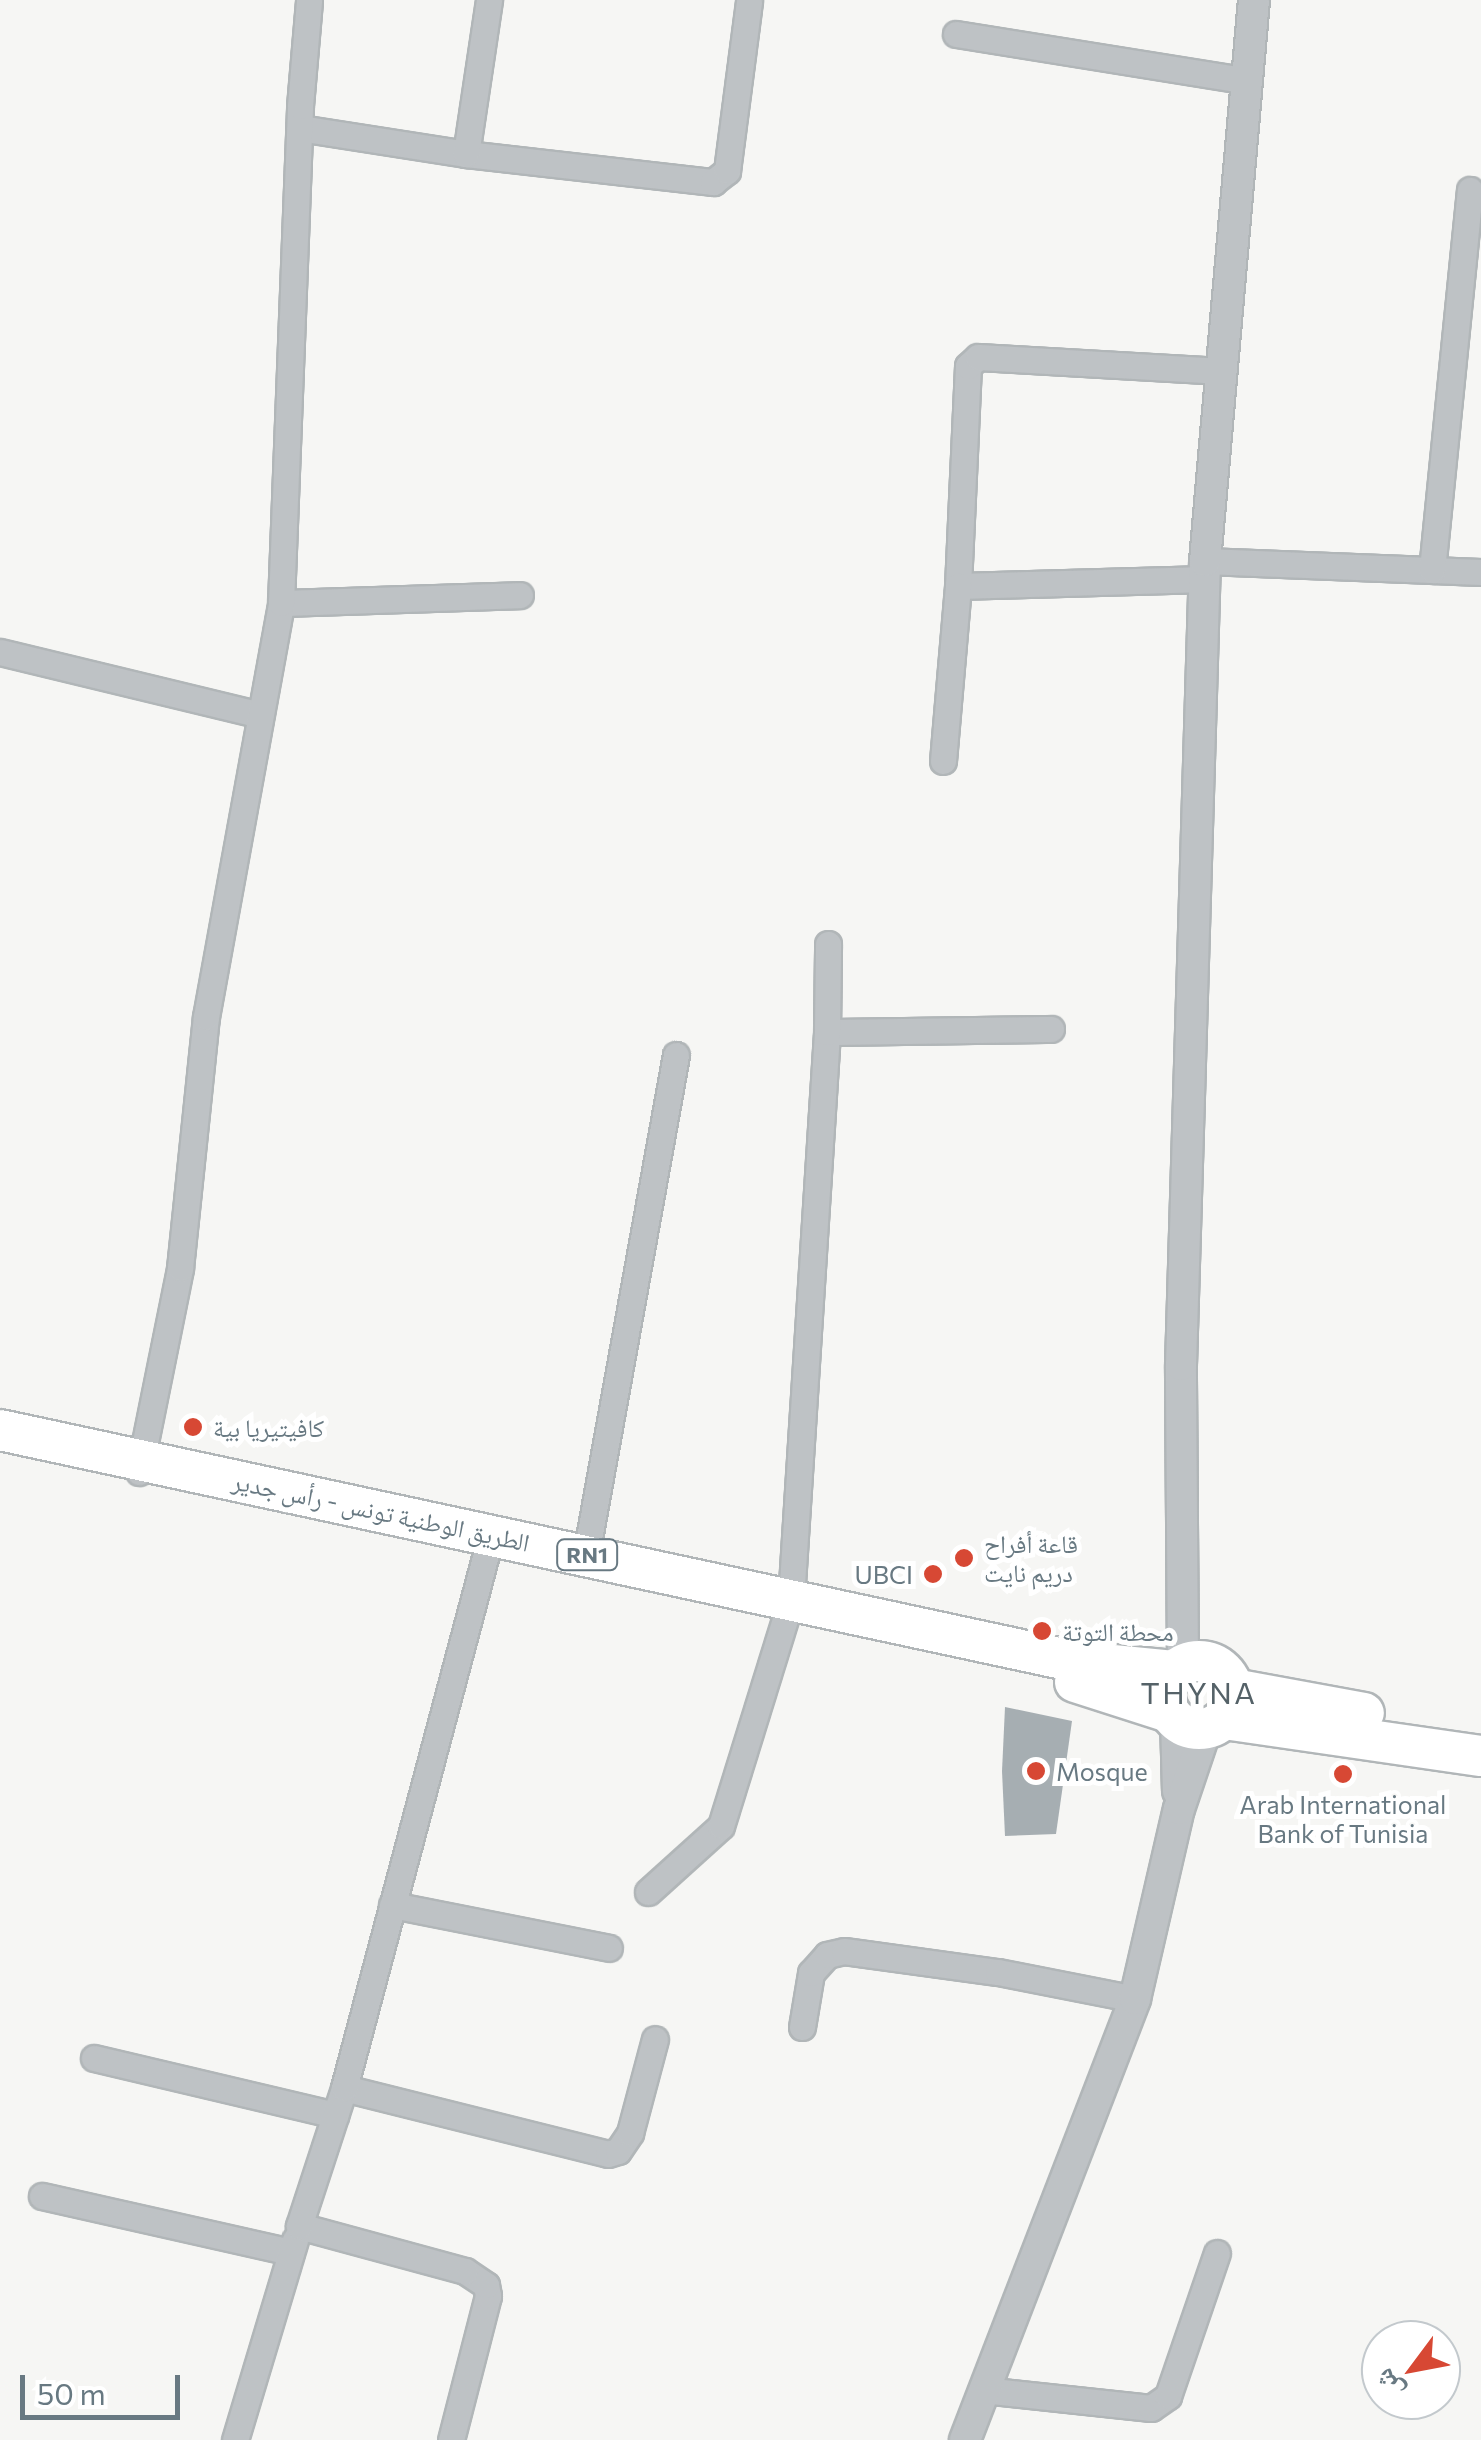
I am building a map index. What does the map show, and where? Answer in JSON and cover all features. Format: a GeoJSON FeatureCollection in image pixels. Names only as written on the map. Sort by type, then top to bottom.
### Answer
{"type":"FeatureCollection","features":[{"type":"Feature","properties":{"kind":"highway","name":"الطريق الوطنية تونس - رأس جدير"},"geometry":{"type":"LineString","coordinates":[[0,1430],[139,1470],[788,1610],[1072,1660],[1179,1668]]}},
{"type":"Feature","properties":{"kind":"highway","name":"الطريق الوطنية تونس - رأس جدير"},"geometry":{"type":"LineString","coordinates":[[0,1455],[139,1470]]}},
{"type":"Feature","properties":{"kind":"highway","name":"الطريق الوطنية تونس - رأس جدير"},"geometry":{"type":"LineString","coordinates":[[489,1544],[586,1555],[1201,1714],[1481,1756]]}},
{"type":"Feature","properties":{"kind":"highway","name":"RN1"},"geometry":{"type":"LineString","coordinates":[[1179,1668],[1214,1664],[1201,1714]]}},
{"type":"Feature","properties":{"kind":"highway"},"geometry":{"type":"LineString","coordinates":[[1179,1668],[1165,1690],[1201,1714]]}},
{"type":"Feature","properties":{"kind":"highway","name":"الطريق الوطنية تونس - رأس جدير"},"geometry":{"type":"LineString","coordinates":[[1201,1714],[1481,1733]]}},
{"type":"Feature","properties":{"kind":"street"},"geometry":{"type":"LineString","coordinates":[[139,1470],[180,1268],[206,1016],[281,602],[300,128],[309,0]]}},
{"type":"Feature","properties":{"kind":"street"},"geometry":{"type":"LineString","coordinates":[[466,154],[489,0]]}},
{"type":"Feature","properties":{"kind":"street"},"geometry":{"type":"LineString","coordinates":[[1179,1668],[1182,1366],[1206,570],[1254,0]]}},
{"type":"Feature","properties":{"kind":"street"},"geometry":{"type":"LineString","coordinates":[[300,128],[466,154],[714,182],[727,171],[750,1]]}},
{"type":"Feature","properties":{"kind":"street"},"geometry":{"type":"LineString","coordinates":[[956,34],[1248,82]]}},
{"type":"Feature","properties":{"kind":"street"},"geometry":{"type":"LineString","coordinates":[[1432,570],[1470,190]]}},
{"type":"Feature","properties":{"kind":"street"},"geometry":{"type":"LineString","coordinates":[[944,761],[958,586],[968,366],[975,358],[1223,371]]}},
{"type":"Feature","properties":{"kind":"street"},"geometry":{"type":"LineString","coordinates":[[958,586],[1206,570],[1481,572]]}},
{"type":"Feature","properties":{"kind":"street"},"geometry":{"type":"LineString","coordinates":[[281,602],[520,595]]}},
{"type":"Feature","properties":{"kind":"street"},"geometry":{"type":"LineString","coordinates":[[0,652],[260,715]]}},
{"type":"Feature","properties":{"kind":"street"},"geometry":{"type":"LineString","coordinates":[[648,1892],[721,1826],[788,1610],[827,1032],[828,944]]}},
{"type":"Feature","properties":{"kind":"street"},"geometry":{"type":"LineString","coordinates":[[827,1032],[1052,1030]]}},
{"type":"Feature","properties":{"kind":"street"},"geometry":{"type":"LineString","coordinates":[[586,1555],[676,1055]]}},
{"type":"Feature","properties":{"kind":"street"},"geometry":{"type":"LineString","coordinates":[[235,2440],[344,2088],[489,1544]]}},
{"type":"Feature","properties":{"kind":"street"},"geometry":{"type":"LineString","coordinates":[[964,2440],[1136,1999],[1201,1714]]}},
{"type":"Feature","properties":{"kind":"street"},"geometry":{"type":"LineString","coordinates":[[392,1905],[609,1948]]}},
{"type":"Feature","properties":{"kind":"street"},"geometry":{"type":"LineString","coordinates":[[802,2027],[812,1973],[827,1956],[844,1951],[998,1972],[1136,1999]]}},
{"type":"Feature","properties":{"kind":"street"},"geometry":{"type":"LineString","coordinates":[[344,2088],[608,2154],[618,2151],[630,2133],[655,2040]]}},
{"type":"Feature","properties":{"kind":"street"},"geometry":{"type":"LineString","coordinates":[[94,2058],[335,2115]]}},
{"type":"Feature","properties":{"kind":"street"},"geometry":{"type":"LineString","coordinates":[[42,2196],[291,2252]]}},
{"type":"Feature","properties":{"kind":"street"},"geometry":{"type":"LineString","coordinates":[[299,2226],[473,2273],[486,2285],[488,2296],[452,2440]]}},
{"type":"Feature","properties":{"kind":"street"},"geometry":{"type":"LineString","coordinates":[[983,2390],[1151,2408],[1168,2396],[1218,2253]]}},
{"type":"Feature","properties":{"kind":"building"},"geometry":{"type":"Polygon","coordinates":[[[1005,1707],[1072,1721],[1056,1834],[1005,1836],[1005,1707]]]}},
{"type":"Feature","properties":{"kind":"place","name":"كافيتيريا بية"},"geometry":{"type":"Point","coordinates":[193,1427]}},
{"type":"Feature","properties":{"kind":"place","name":"قاعة أفراح دريم نايت"},"geometry":{"type":"Point","coordinates":[964,1558]}},
{"type":"Feature","properties":{"kind":"place","name":"UBCI"},"geometry":{"type":"Point","coordinates":[933,1574]}},
{"type":"Feature","properties":{"kind":"place","name":"محطة التوتة"},"geometry":{"type":"Point","coordinates":[1042,1631]}},
{"type":"Feature","properties":{"kind":"place","name":"Mosque"},"geometry":{"type":"Point","coordinates":[1036,1771]}},
{"type":"Feature","properties":{"kind":"place","name":"Arab International Bank of Tunisia"},"geometry":{"type":"Point","coordinates":[1343,1774]}},
{"type":"Feature","properties":{"kind":"district","name":"THYNA"},"geometry":{"type":"Point","coordinates":[1199,1692]}}]}
